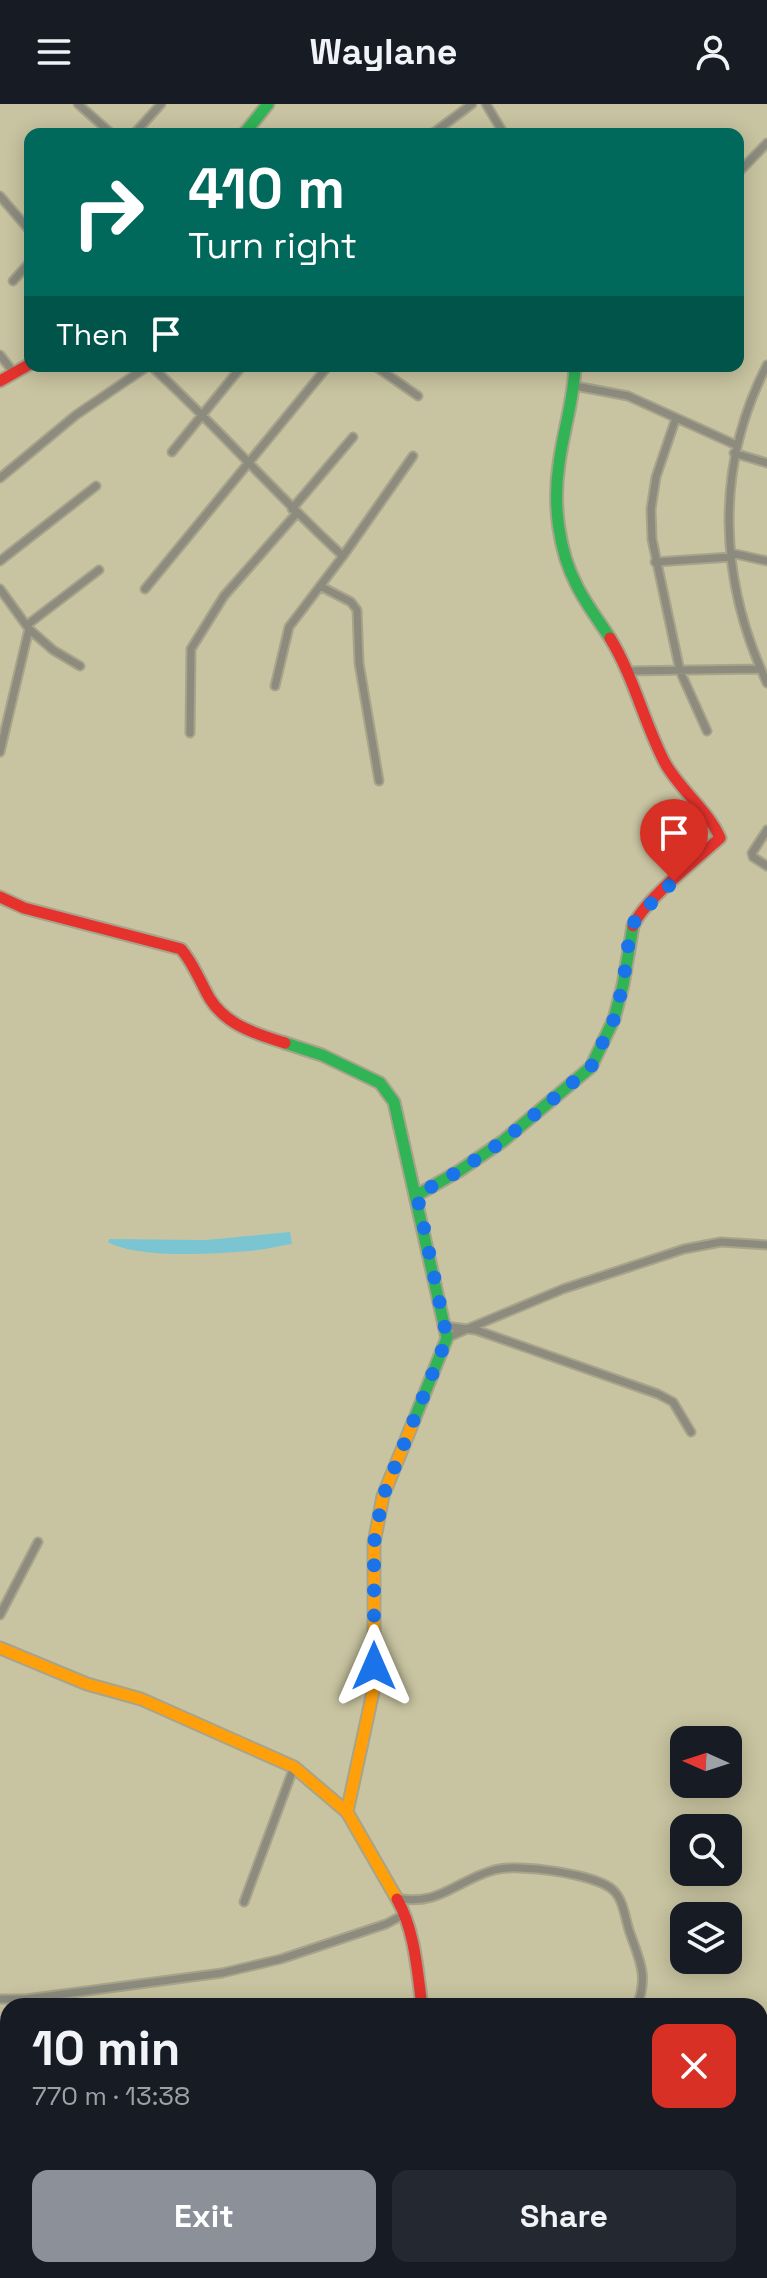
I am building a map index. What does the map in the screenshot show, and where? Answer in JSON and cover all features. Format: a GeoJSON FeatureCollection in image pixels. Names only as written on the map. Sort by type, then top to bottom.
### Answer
{"type":"FeatureCollection","features":[{"type":"Feature","properties":{"kind":"main road"},"geometry":{"type":"LineString","coordinates":[[249,128],[268,104]]}},
{"type":"Feature","properties":{"kind":"main road"},"geometry":{"type":"LineString","coordinates":[[0,381],[24,367]]}},
{"type":"Feature","properties":{"kind":"main road"},"geometry":{"type":"LineString","coordinates":[[417,1195],[503,1141],[591,1067],[614,1019],[623,985],[630,932],[636,918],[720,838],[718,831],[676,781],[647,729],[618,652],[579,589],[566,561],[561,530],[558,464],[575,386],[575,372]]}},
{"type":"Feature","properties":{"kind":"main road"},"geometry":{"type":"LineString","coordinates":[[0,897],[24,908],[181,949],[190,959],[211,1001],[231,1022],[322,1055],[380,1083],[394,1102],[446,1332],[378,1515],[374,1543],[374,1687],[347,1812]]}},
{"type":"Feature","properties":{"kind":"main road"},"geometry":{"type":"LineString","coordinates":[[0,1648],[87,1684],[141,1699],[294,1767],[347,1812],[405,1914],[421,1998]]}},
{"type":"Feature","properties":{"kind":"street"},"geometry":{"type":"LineString","coordinates":[[78,104],[105,128]]}},
{"type":"Feature","properties":{"kind":"street"},"geometry":{"type":"LineString","coordinates":[[139,128],[161,104]]}},
{"type":"Feature","properties":{"kind":"street"},"geometry":{"type":"LineString","coordinates":[[440,128],[472,104]]}},
{"type":"Feature","properties":{"kind":"street"},"geometry":{"type":"LineString","coordinates":[[486,104],[500,128]]}},
{"type":"Feature","properties":{"kind":"street"},"geometry":{"type":"LineString","coordinates":[[744,167],[767,143]]}},
{"type":"Feature","properties":{"kind":"street"},"geometry":{"type":"LineString","coordinates":[[0,196],[24,224]]}},
{"type":"Feature","properties":{"kind":"street"},"geometry":{"type":"LineString","coordinates":[[13,281],[24,269]]}},
{"type":"Feature","properties":{"kind":"street"},"geometry":{"type":"LineString","coordinates":[[0,355],[14,373]]}},
{"type":"Feature","properties":{"kind":"street"},"geometry":{"type":"LineString","coordinates":[[767,365],[735,449],[728,506],[732,555],[751,649],[767,683]]}},
{"type":"Feature","properties":{"kind":"street"},"geometry":{"type":"LineString","coordinates":[[0,478],[76,415],[140,372]]}},
{"type":"Feature","properties":{"kind":"street"},"geometry":{"type":"LineString","coordinates":[[156,372],[204,415],[294,512],[343,556]]}},
{"type":"Feature","properties":{"kind":"street"},"geometry":{"type":"LineString","coordinates":[[172,452],[237,372]]}},
{"type":"Feature","properties":{"kind":"street"},"geometry":{"type":"LineString","coordinates":[[145,589],[323,372]]}},
{"type":"Feature","properties":{"kind":"street"},"geometry":{"type":"LineString","coordinates":[[384,372],[418,396]]}},
{"type":"Feature","properties":{"kind":"street"},"geometry":{"type":"LineString","coordinates":[[575,386],[628,396],[767,463]]}},
{"type":"Feature","properties":{"kind":"street"},"geometry":{"type":"LineString","coordinates":[[676,418],[654,488],[651,509],[655,562],[680,671],[707,731]]}},
{"type":"Feature","properties":{"kind":"street"},"geometry":{"type":"LineString","coordinates":[[190,733],[191,649],[224,596],[353,437]]}},
{"type":"Feature","properties":{"kind":"street"},"geometry":{"type":"LineString","coordinates":[[275,686],[289,627],[413,456]]}},
{"type":"Feature","properties":{"kind":"street"},"geometry":{"type":"LineString","coordinates":[[0,561],[96,486]]}},
{"type":"Feature","properties":{"kind":"street"},"geometry":{"type":"LineString","coordinates":[[655,562],[732,555],[767,561]]}},
{"type":"Feature","properties":{"kind":"street"},"geometry":{"type":"LineString","coordinates":[[0,752],[28,627],[99,570]]}},
{"type":"Feature","properties":{"kind":"street"},"geometry":{"type":"LineString","coordinates":[[320,586],[351,602],[357,610],[359,663],[379,781]]}},
{"type":"Feature","properties":{"kind":"street"},"geometry":{"type":"LineString","coordinates":[[0,589],[28,627],[53,650],[80,666]]}},
{"type":"Feature","properties":{"kind":"street"},"geometry":{"type":"LineString","coordinates":[[625,671],[761,669]]}},
{"type":"Feature","properties":{"kind":"street"},"geometry":{"type":"LineString","coordinates":[[767,830],[752,853],[767,866]]}},
{"type":"Feature","properties":{"kind":"street"},"geometry":{"type":"LineString","coordinates":[[446,1332],[467,1329],[563,1289],[684,1249],[721,1242],[767,1245]]}},
{"type":"Feature","properties":{"kind":"street"},"geometry":{"type":"LineString","coordinates":[[467,1329],[658,1394],[673,1402],[691,1432]]}},
{"type":"Feature","properties":{"kind":"street"},"geometry":{"type":"LineString","coordinates":[[0,1615],[38,1542]]}},
{"type":"Feature","properties":{"kind":"street"},"geometry":{"type":"LineString","coordinates":[[244,1902],[294,1767]]}},
{"type":"Feature","properties":{"kind":"street"},"geometry":{"type":"LineString","coordinates":[[396,1898],[415,1902],[427,1900],[498,1868],[532,1867],[576,1876],[612,1888],[619,1899],[645,1979],[639,1998]]}},
{"type":"Feature","properties":{"kind":"street"},"geometry":{"type":"LineString","coordinates":[[34,1998],[222,1973],[281,1959],[386,1924],[405,1914]]}},
{"type":"Feature","properties":{"kind":"water"},"geometry":{"type":"Polygon","coordinates":[[[290,1232],[292,1244],[216,1253],[157,1253],[108,1242],[109,1239],[206,1240],[290,1232]]]}},
{"type":"Feature","properties":{"kind":"traffic: fast"},"geometry":{"type":"LineString","coordinates":[[249,128],[268,104]]}},
{"type":"Feature","properties":{"kind":"traffic: fast"},"geometry":{"type":"LineString","coordinates":[[575,372],[557,479],[561,542],[584,599],[610,638]]}},
{"type":"Feature","properties":{"kind":"traffic: fast"},"geometry":{"type":"LineString","coordinates":[[417,1195],[503,1141],[591,1067],[614,1019],[633,926]]}},
{"type":"Feature","properties":{"kind":"traffic: fast"},"geometry":{"type":"LineString","coordinates":[[285,1043],[322,1055],[380,1083],[394,1102],[447,1338],[414,1420]]}},
{"type":"Feature","properties":{"kind":"traffic: slow"},"geometry":{"type":"LineString","coordinates":[[347,1812],[374,1687],[374,1543],[383,1496],[414,1420]]}},
{"type":"Feature","properties":{"kind":"traffic: slow"},"geometry":{"type":"LineString","coordinates":[[0,1648],[87,1684],[141,1699],[294,1767],[347,1812],[397,1899]]}},
{"type":"Feature","properties":{"kind":"traffic: jam"},"geometry":{"type":"LineString","coordinates":[[0,381],[24,367]]}},
{"type":"Feature","properties":{"kind":"traffic: jam"},"geometry":{"type":"LineString","coordinates":[[610,638],[626,668],[665,763],[720,838],[659,892],[633,926]]}},
{"type":"Feature","properties":{"kind":"traffic: jam"},"geometry":{"type":"LineString","coordinates":[[0,897],[24,908],[181,949],[210,999],[225,1016],[243,1028],[285,1043]]}},
{"type":"Feature","properties":{"kind":"traffic: jam"},"geometry":{"type":"LineString","coordinates":[[397,1899],[412,1937],[421,1998]]}},
{"type":"Feature","properties":{"kind":"route"},"geometry":{"type":"LineString","coordinates":[[374,1666],[374,1543],[378,1515],[447,1338],[417,1195],[503,1141],[591,1067],[614,1019],[623,985],[630,932],[636,918],[674,881]]}}]}
